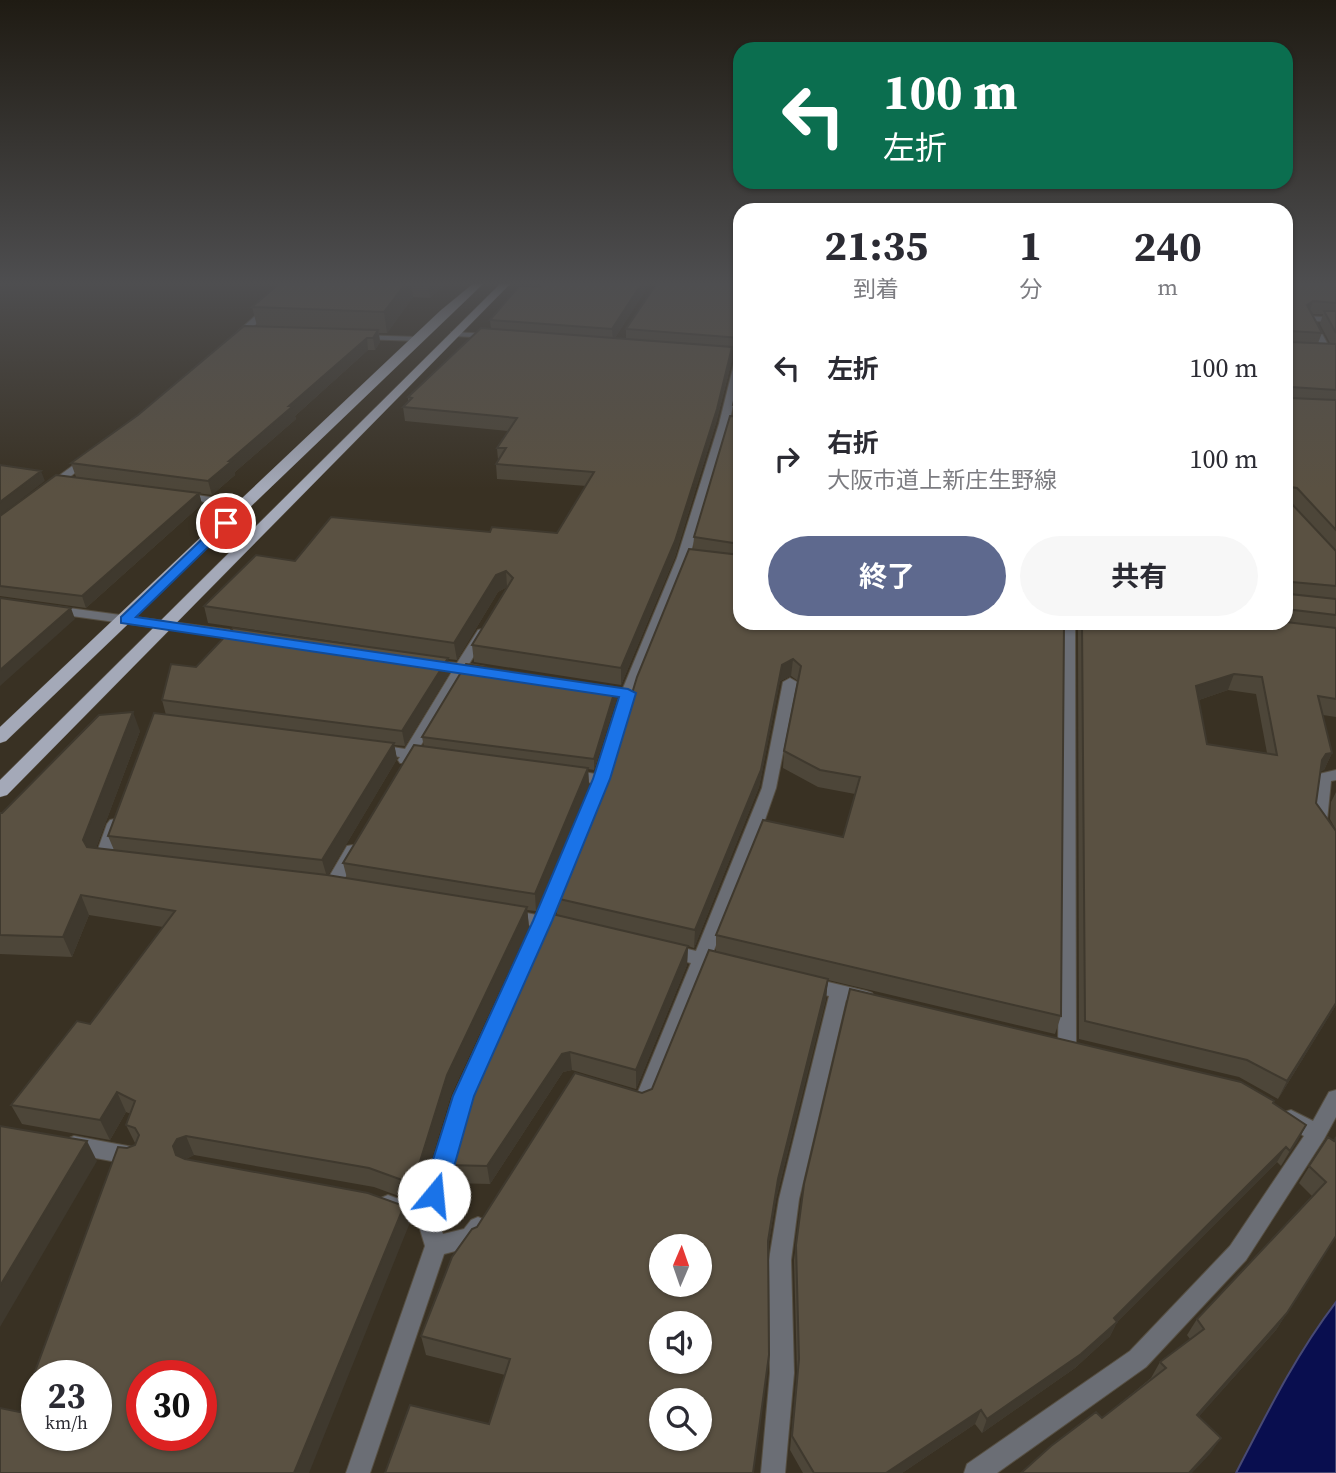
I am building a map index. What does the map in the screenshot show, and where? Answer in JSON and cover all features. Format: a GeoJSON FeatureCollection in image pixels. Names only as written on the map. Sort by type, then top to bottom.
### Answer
{"type":"FeatureCollection","features":[{"type":"Feature","properties":{"kind":"main road"},"geometry":{"type":"LineString","coordinates":[[0,737],[405,352]]}},
{"type":"Feature","properties":{"kind":"main road"},"geometry":{"type":"LineString","coordinates":[[0,791],[436,352]]}},
{"type":"Feature","properties":{"kind":"street"},"geometry":{"type":"LineString","coordinates":[[358,1473],[436,1246],[426,1219],[463,1096],[542,921],[601,779],[621,692],[688,559],[728,424],[733,388]]}},
{"type":"Feature","properties":{"kind":"street"},"geometry":{"type":"LineString","coordinates":[[40,494],[90,456]]}},
{"type":"Feature","properties":{"kind":"street"},"geometry":{"type":"LineString","coordinates":[[59,481],[72,482]]}},
{"type":"Feature","properties":{"kind":"street"},"geometry":{"type":"LineString","coordinates":[[167,495],[244,505]]}},
{"type":"Feature","properties":{"kind":"street"},"geometry":{"type":"LineString","coordinates":[[40,608],[257,638]]}},
{"type":"Feature","properties":{"kind":"street"},"geometry":{"type":"LineString","coordinates":[[395,778],[487,625]]}},
{"type":"Feature","properties":{"kind":"street"},"geometry":{"type":"LineString","coordinates":[[1067,1048],[1069,630]]}},
{"type":"Feature","properties":{"kind":"street"},"geometry":{"type":"LineString","coordinates":[[420,661],[500,673]]}},
{"type":"Feature","properties":{"kind":"street"},"geometry":{"type":"LineString","coordinates":[[619,1095],[643,1102],[769,788],[790,682]]}},
{"type":"Feature","properties":{"kind":"street"},"geometry":{"type":"LineString","coordinates":[[368,748],[436,757]]}},
{"type":"Feature","properties":{"kind":"street"},"geometry":{"type":"LineString","coordinates":[[560,774],[601,779]]}},
{"type":"Feature","properties":{"kind":"street"},"geometry":{"type":"LineString","coordinates":[[1336,775],[1324,777],[1319,821],[1336,845]]}},
{"type":"Feature","properties":{"kind":"street"},"geometry":{"type":"LineString","coordinates":[[121,809],[102,860],[129,863]]}},
{"type":"Feature","properties":{"kind":"street"},"geometry":{"type":"LineString","coordinates":[[332,886],[360,838]]}},
{"type":"Feature","properties":{"kind":"street"},"geometry":{"type":"LineString","coordinates":[[490,912],[582,931]]}},
{"type":"Feature","properties":{"kind":"street"},"geometry":{"type":"LineString","coordinates":[[649,946],[740,968]]}},
{"type":"Feature","properties":{"kind":"street"},"geometry":{"type":"LineString","coordinates":[[789,980],[879,1002]]}},
{"type":"Feature","properties":{"kind":"street"},"geometry":{"type":"LineString","coordinates":[[773,1473],[782,1373],[780,1260],[789,1199],[839,992]]}},
{"type":"Feature","properties":{"kind":"street"},"geometry":{"type":"LineString","coordinates":[[976,1473],[1138,1359],[1238,1253],[1317,1133],[1336,1098]]}},
{"type":"Feature","properties":{"kind":"street"},"geometry":{"type":"LineString","coordinates":[[1272,1108],[1317,1133]]}},
{"type":"Feature","properties":{"kind":"street"},"geometry":{"type":"LineString","coordinates":[[54,1142],[136,1156]]}},
{"type":"Feature","properties":{"kind":"street"},"geometry":{"type":"LineString","coordinates":[[374,1200],[426,1219]]}},
{"type":"Feature","properties":{"kind":"street"},"geometry":{"type":"LineString","coordinates":[[436,1246],[471,1238],[485,1215]]}},
{"type":"Feature","properties":{"kind":"shaded area"},"geometry":{"type":"Polygon","coordinates":[[[1336,1302],[1336,1473],[1236,1473],[1295,1364],[1336,1302]]]}},
{"type":"Feature","properties":{"kind":"building"},"geometry":{"type":"Polygon","coordinates":[[[213,352],[351,352],[208,481],[71,463],[138,415],[213,352]]]}},
{"type":"Feature","properties":{"kind":"building"},"geometry":{"type":"Polygon","coordinates":[[[456,352],[731,352],[717,409],[675,541],[621,668],[472,645],[513,578],[506,571],[496,575],[454,643],[204,606],[256,555],[295,561],[331,517],[490,532],[492,527],[557,533],[594,472],[496,464],[506,448],[497,448],[517,418],[403,407],[412,398],[408,397],[456,352]]]}},
{"type":"Feature","properties":{"kind":"building"},"geometry":{"type":"Polygon","coordinates":[[[1293,352],[1336,352],[1336,390],[1293,387],[1293,352]]]}},
{"type":"Feature","properties":{"kind":"building"},"geometry":{"type":"Polygon","coordinates":[[[1293,398],[1336,400],[1336,530],[1297,488],[1293,487],[1293,398]]]}},
{"type":"Feature","properties":{"kind":"building"},"geometry":{"type":"Polygon","coordinates":[[[730,416],[733,416],[733,543],[694,537],[730,416]]]}},
{"type":"Feature","properties":{"kind":"building"},"geometry":{"type":"Polygon","coordinates":[[[0,465],[41,471],[0,502],[0,465]]]}},
{"type":"Feature","properties":{"kind":"building"},"geometry":{"type":"Polygon","coordinates":[[[56,475],[199,493],[82,596],[0,586],[0,516],[56,475]]]}},
{"type":"Feature","properties":{"kind":"building"},"geometry":{"type":"Polygon","coordinates":[[[1293,505],[1336,551],[1336,586],[1293,582],[1293,505]]]}},
{"type":"Feature","properties":{"kind":"building"},"geometry":{"type":"Polygon","coordinates":[[[689,549],[733,554],[733,630],[1064,630],[1061,1016],[716,935],[763,820],[843,837],[860,777],[820,770],[784,751],[801,666],[793,659],[782,665],[761,770],[695,930],[555,898],[611,763],[637,677],[689,549]]]}},
{"type":"Feature","properties":{"kind":"building"},"geometry":{"type":"Polygon","coordinates":[[[1293,594],[1336,599],[1336,615],[1293,610],[1293,594]]]}},
{"type":"Feature","properties":{"kind":"building"},"geometry":{"type":"Polygon","coordinates":[[[0,598],[71,608],[0,670],[0,598]]]}},
{"type":"Feature","properties":{"kind":"building"},"geometry":{"type":"Polygon","coordinates":[[[1293,623],[1336,628],[1336,699],[1318,696],[1332,753],[1326,754],[1322,760],[1316,803],[1336,831],[1336,1003],[1287,1081],[1247,1060],[1085,1021],[1082,630],[1293,630],[1293,623]],[[1234,674],[1196,686],[1207,744],[1277,755],[1262,677],[1234,674]]]}},
{"type":"Feature","properties":{"kind":"building"},"geometry":{"type":"Polygon","coordinates":[[[233,628],[448,658],[402,731],[162,700],[171,664],[196,667],[233,628]]]}},
{"type":"Feature","properties":{"kind":"building"},"geometry":{"type":"Polygon","coordinates":[[[466,664],[616,687],[594,759],[422,737],[466,664]]]}},
{"type":"Feature","properties":{"kind":"building"},"geometry":{"type":"Polygon","coordinates":[[[133,712],[83,840],[87,847],[327,875],[527,907],[447,1075],[413,1184],[369,1168],[186,1136],[177,1139],[173,1146],[176,1155],[185,1159],[368,1193],[404,1206],[294,1473],[0,1473],[0,1408],[20,1412],[21,1409],[21,1451],[112,1451],[112,1360],[39,1360],[118,1147],[135,1145],[139,1135],[135,1128],[126,1125],[135,1101],[117,1092],[100,1120],[11,1105],[77,1021],[90,1024],[175,911],[81,895],[63,937],[0,935],[2,813],[99,715],[133,712]]]}},
{"type":"Feature","properties":{"kind":"building"},"geometry":{"type":"Polygon","coordinates":[[[154,713],[394,743],[322,860],[108,836],[154,713]]]}},
{"type":"Feature","properties":{"kind":"building"},"geometry":{"type":"Polygon","coordinates":[[[414,745],[588,768],[535,894],[343,863],[414,745]]]}},
{"type":"Feature","properties":{"kind":"building"},"geometry":{"type":"Polygon","coordinates":[[[548,913],[688,946],[636,1070],[570,1052],[562,1054],[487,1166],[447,1165],[472,1078],[548,913]]]}},
{"type":"Feature","properties":{"kind":"building"},"geometry":{"type":"Polygon","coordinates":[[[709,950],[828,979],[778,1179],[768,1241],[769,1355],[753,1473],[385,1473],[410,1405],[489,1424],[510,1359],[421,1336],[452,1257],[472,1229],[477,1227],[575,1073],[642,1093],[652,1089],[709,950]]]}},
{"type":"Feature","properties":{"kind":"building"},"geometry":{"type":"Polygon","coordinates":[[[850,989],[1241,1082],[1274,1101],[1273,1103],[1306,1125],[1290,1151],[1286,1147],[1114,1318],[1117,1322],[1081,1354],[987,1419],[981,1410],[886,1473],[814,1473],[792,1436],[799,1359],[796,1245],[804,1184],[850,989]]]}},
{"type":"Feature","properties":{"kind":"building"},"geometry":{"type":"Polygon","coordinates":[[[0,1126],[87,1141],[0,1286],[0,1126]]]}},
{"type":"Feature","properties":{"kind":"building"},"geometry":{"type":"Polygon","coordinates":[[[1328,1137],[1334,1141],[1336,1137],[1336,1236],[1287,1313],[1197,1415],[1221,1438],[1189,1473],[1021,1473],[1096,1412],[1102,1418],[1166,1368],[1160,1362],[1204,1329],[1197,1319],[1326,1182],[1309,1166],[1328,1137]]]}},
{"type":"Feature","properties":{"kind":"route"},"geometry":{"type":"LineString","coordinates":[[226,523],[125,620],[628,693],[601,779],[542,921],[463,1096],[434,1195]]}}]}
